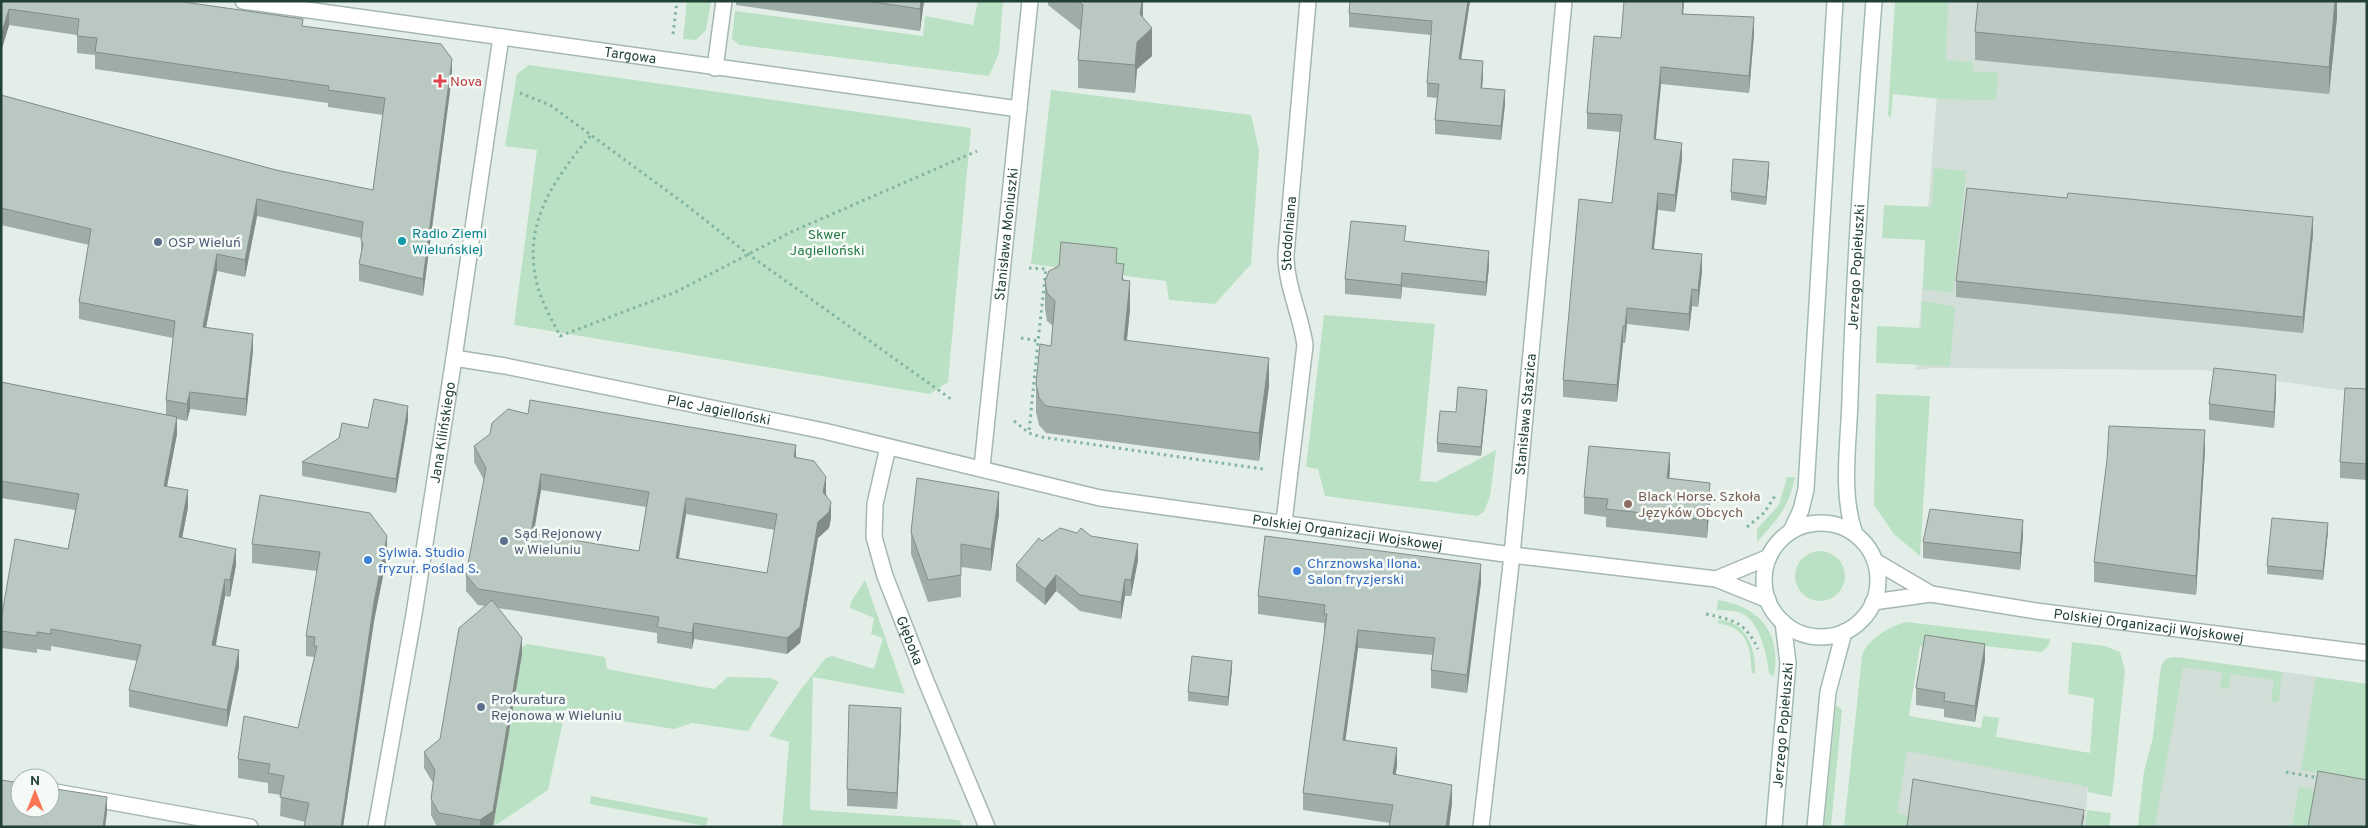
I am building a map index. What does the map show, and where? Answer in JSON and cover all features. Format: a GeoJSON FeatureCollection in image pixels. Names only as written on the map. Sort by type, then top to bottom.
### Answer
{"type":"FeatureCollection","features":[{"type":"Feature","properties":{"kind":"street","name":"Targowa"},"geometry":{"type":"LineString","coordinates":[[243,1],[1019,109]]}},
{"type":"Feature","properties":{"kind":"street"},"geometry":{"type":"LineString","coordinates":[[715,68],[724,1]]}},
{"type":"Feature","properties":{"kind":"street","name":"Stanisława Moniuszki"},"geometry":{"type":"LineString","coordinates":[[982,467],[1030,1]]}},
{"type":"Feature","properties":{"kind":"street","name":"Stodolniana"},"geometry":{"type":"LineString","coordinates":[[1284,522],[1305,345],[1302,325],[1286,270],[1286,255],[1308,1]]}},
{"type":"Feature","properties":{"kind":"street","name":"Stanisława Staszica"},"geometry":{"type":"LineString","coordinates":[[1481,827],[1512,555],[1564,1]]}},
{"type":"Feature","properties":{"kind":"street"},"geometry":{"type":"LineString","coordinates":[[1791,531],[1801,510],[1806,489],[1835,1]]}},
{"type":"Feature","properties":{"kind":"street","name":"Jerzego Popiełuszki"},"geometry":{"type":"LineString","coordinates":[[1855,534],[1848,516],[1847,493],[1850,388],[1874,1]]}},
{"type":"Feature","properties":{"kind":"street","name":"Jana Kilińskiego"},"geometry":{"type":"LineString","coordinates":[[376,827],[414,614],[501,37]]}},
{"type":"Feature","properties":{"kind":"street","name":"Plac Jagielloński"},"geometry":{"type":"LineString","coordinates":[[454,358],[505,366],[824,431],[982,467]]}},
{"type":"Feature","properties":{"kind":"street","name":"Głęboka"},"geometry":{"type":"LineString","coordinates":[[888,447],[875,504],[874,538],[885,576],[926,681],[987,827]]}},
{"type":"Feature","properties":{"kind":"street","name":"Polskiej Organizacji Wojskowej"},"geometry":{"type":"LineString","coordinates":[[982,467],[1024,480],[1100,498],[1512,555],[1716,579],[1768,600]]}},
{"type":"Feature","properties":{"kind":"street"},"geometry":{"type":"LineString","coordinates":[[1824,523],[1840,526],[1855,534],[1867,546],[1875,561],[1878,575],[1873,602],[1856,625],[1844,632],[1819,637],[1794,630],[1783,622],[1768,600],[1764,585],[1769,557],[1778,542],[1791,531],[1807,525],[1824,523]]}},
{"type":"Feature","properties":{"kind":"street","name":"Polskiej Organizacji Wojskowej"},"geometry":{"type":"LineString","coordinates":[[1716,579],[1769,557]]}},
{"type":"Feature","properties":{"kind":"street","name":"Polskiej Organizacji Wojskowej"},"geometry":{"type":"LineString","coordinates":[[1875,561],[1931,594]]}},
{"type":"Feature","properties":{"kind":"street","name":"Polskiej Organizacji Wojskowej"},"geometry":{"type":"LineString","coordinates":[[1873,602],[1931,594],[2026,610],[2367,653]]}},
{"type":"Feature","properties":{"kind":"street","name":"Jerzego Popiełuszki"},"geometry":{"type":"LineString","coordinates":[[1774,827],[1788,663],[1783,622]]}},
{"type":"Feature","properties":{"kind":"street"},"geometry":{"type":"LineString","coordinates":[[1815,827],[1828,692],[1844,632]]}},
{"type":"Feature","properties":{"kind":"street"},"geometry":{"type":"LineString","coordinates":[[60,793],[250,827]]}},
{"type":"Feature","properties":{"kind":"path"},"geometry":{"type":"LineString","coordinates":[[672,42],[672,28],[677,1]]}},
{"type":"Feature","properties":{"kind":"path"},"geometry":{"type":"LineString","coordinates":[[520,93],[550,105],[685,204],[748,254],[952,400]]}},
{"type":"Feature","properties":{"kind":"path"},"geometry":{"type":"LineString","coordinates":[[590,136],[561,171],[540,209],[532,248],[537,284],[560,336],[676,292],[791,232],[976,151]]}},
{"type":"Feature","properties":{"kind":"path"},"geometry":{"type":"LineString","coordinates":[[1028,268],[1046,269],[1029,433]]}},
{"type":"Feature","properties":{"kind":"path"},"geometry":{"type":"LineString","coordinates":[[1019,338],[1038,341]]}},
{"type":"Feature","properties":{"kind":"path"},"geometry":{"type":"LineString","coordinates":[[1010,417],[1029,433],[1041,437],[1266,470]]}},
{"type":"Feature","properties":{"kind":"path"},"geometry":{"type":"LineString","coordinates":[[1706,614],[1738,622],[1750,632],[1759,651]]}},
{"type":"Feature","properties":{"kind":"path"},"geometry":{"type":"LineString","coordinates":[[2286,772],[2328,780]]}},
{"type":"Feature","properties":{"kind":"path"},"geometry":{"type":"LineString","coordinates":[[2308,776],[2315,781]]}},
{"type":"Feature","properties":{"kind":"shaded area"},"geometry":{"type":"Polygon","coordinates":[[[1944,1],[2367,1],[2367,394],[2202,370],[1934,368],[1916,370],[1944,1]]]}},
{"type":"Feature","properties":{"kind":"shaded area"},"geometry":{"type":"Polygon","coordinates":[[[2179,657],[2367,684],[2367,827],[2138,827],[2144,772],[2153,738],[2160,672],[2179,657]]]}},
{"type":"Feature","properties":{"kind":"shaded area"},"geometry":{"type":"Polygon","coordinates":[[[1860,712],[2090,754],[2085,827],[1849,827],[1860,712]]]}},
{"type":"Feature","properties":{"kind":"green space"},"geometry":{"type":"Polygon","coordinates":[[[687,1],[711,1],[706,30],[696,40],[683,39],[687,1]]]}},
{"type":"Feature","properties":{"kind":"green space"},"geometry":{"type":"Polygon","coordinates":[[[978,1],[1003,1],[999,53],[989,76],[739,45],[732,39],[735,11],[923,36],[925,16],[973,25],[978,1]]]}},
{"type":"Feature","properties":{"kind":"green space"},"geometry":{"type":"Polygon","coordinates":[[[1895,1],[1948,1],[1946,60],[1972,62],[1973,71],[1998,73],[1996,100],[1941,99],[1893,94],[1891,118],[1888,115],[1895,1]]]}},
{"type":"Feature","properties":{"kind":"green space","name":"Skwer Jagielloński"},"geometry":{"type":"Polygon","coordinates":[[[529,65],[971,128],[948,382],[930,394],[514,325],[537,150],[505,146],[517,74],[529,65]]]}},
{"type":"Feature","properties":{"kind":"green space"},"geometry":{"type":"Polygon","coordinates":[[[1051,90],[1251,115],[1259,150],[1251,264],[1215,304],[1169,300],[1166,281],[1031,264],[1051,90]]]}},
{"type":"Feature","properties":{"kind":"green space"},"geometry":{"type":"Polygon","coordinates":[[[1934,168],[1966,171],[1953,293],[1923,289],[1925,240],[1882,238],[1884,205],[1932,207],[1934,168]]]}},
{"type":"Feature","properties":{"kind":"green space"},"geometry":{"type":"Polygon","coordinates":[[[1922,301],[1955,307],[1950,366],[1876,363],[1877,326],[1921,328],[1922,301]]]}},
{"type":"Feature","properties":{"kind":"green space"},"geometry":{"type":"Polygon","coordinates":[[[1324,315],[1435,324],[1420,481],[1436,482],[1496,450],[1490,496],[1484,512],[1477,516],[1325,496],[1318,469],[1306,467],[1324,315]]]}},
{"type":"Feature","properties":{"kind":"green space"},"geometry":{"type":"Polygon","coordinates":[[[1876,394],[1930,396],[1920,556],[1894,534],[1874,505],[1876,394]]]}},
{"type":"Feature","properties":{"kind":"green space"},"geometry":{"type":"Polygon","coordinates":[[[1787,477],[1795,477],[1789,498],[1776,520],[1757,542],[1757,529],[1779,505],[1787,477]]]}},
{"type":"Feature","properties":{"kind":"green space"},"geometry":{"type":"Polygon","coordinates":[[[1820,551],[1830,553],[1838,558],[1843,566],[1845,576],[1843,586],[1838,594],[1830,599],[1820,601],[1810,599],[1802,594],[1797,586],[1795,576],[1797,566],[1802,558],[1810,553],[1820,551]]]}},
{"type":"Feature","properties":{"kind":"green space"},"geometry":{"type":"Polygon","coordinates":[[[865,580],[905,694],[813,677],[810,810],[959,820],[963,827],[782,827],[789,742],[769,736],[801,689],[826,658],[832,656],[874,669],[883,638],[871,634],[874,618],[850,608],[851,602],[865,580]]]}},
{"type":"Feature","properties":{"kind":"green space"},"geometry":{"type":"Polygon","coordinates":[[[1718,600],[1733,603],[1745,609],[1764,624],[1771,634],[1774,647],[1776,660],[1774,676],[1769,674],[1761,638],[1752,622],[1738,612],[1717,610],[1718,600]]]}},
{"type":"Feature","properties":{"kind":"green space"},"geometry":{"type":"Polygon","coordinates":[[[1719,620],[1728,621],[1736,625],[1748,638],[1754,656],[1755,674],[1752,673],[1750,654],[1745,639],[1735,629],[1717,623],[1719,620]]]}},
{"type":"Feature","properties":{"kind":"green space"},"geometry":{"type":"Polygon","coordinates":[[[1906,622],[2050,639],[2049,645],[2042,652],[1983,646],[1982,654],[1920,646],[1909,716],[1981,728],[1983,716],[1999,718],[1996,737],[2090,753],[2094,698],[2068,694],[2072,642],[2105,646],[2120,652],[2125,670],[2112,797],[2088,792],[2088,787],[1907,751],[1897,813],[1957,827],[1844,827],[1862,656],[1869,644],[1880,634],[1906,622]]]}},
{"type":"Feature","properties":{"kind":"green space"},"geometry":{"type":"Polygon","coordinates":[[[527,644],[605,657],[607,669],[714,689],[728,677],[771,678],[779,682],[748,731],[692,723],[674,729],[565,712],[548,790],[493,827],[522,654],[519,649],[527,644]]]}},
{"type":"Feature","properties":{"kind":"green space"},"geometry":{"type":"Polygon","coordinates":[[[2173,657],[2282,672],[2279,701],[2273,703],[2271,700],[2274,680],[2231,674],[2228,689],[2220,689],[2222,672],[2183,667],[2155,827],[2138,827],[2144,772],[2153,738],[2161,666],[2166,659],[2173,657]]]}},
{"type":"Feature","properties":{"kind":"green space"},"geometry":{"type":"Polygon","coordinates":[[[2316,677],[2367,684],[2367,782],[2301,770],[2316,677]]]}},
{"type":"Feature","properties":{"kind":"green space"},"geometry":{"type":"Polygon","coordinates":[[[1836,705],[1842,710],[1831,827],[1824,827],[1836,705]]]}},
{"type":"Feature","properties":{"kind":"green space"},"geometry":{"type":"Polygon","coordinates":[[[2299,787],[2316,790],[2310,827],[2292,827],[2299,787]]]}},
{"type":"Feature","properties":{"kind":"green space"},"geometry":{"type":"Polygon","coordinates":[[[591,796],[708,818],[706,826],[590,804],[591,796]]]}},
{"type":"Feature","properties":{"kind":"green space"},"geometry":{"type":"Polygon","coordinates":[[[2087,810],[2111,813],[2109,827],[2085,827],[2087,810]]]}},
{"type":"Feature","properties":{"kind":"building"},"geometry":{"type":"Polygon","coordinates":[[[1,1],[177,1],[303,19],[302,26],[441,44],[452,59],[423,279],[359,264],[363,244],[361,240],[363,222],[257,199],[245,260],[217,254],[203,327],[253,334],[246,399],[190,392],[187,404],[166,400],[175,321],[79,302],[91,229],[1,208],[1,95],[276,170],[373,190],[385,98],[328,90],[329,86],[95,52],[97,38],[77,36],[79,19],[9,9],[1,35],[1,1]]]}},
{"type":"Feature","properties":{"kind":"building"},"geometry":{"type":"Polygon","coordinates":[[[867,1],[921,1],[920,9],[867,1]]]}},
{"type":"Feature","properties":{"kind":"building"},"geometry":{"type":"Polygon","coordinates":[[[1078,1],[1142,1],[1140,14],[1152,28],[1137,42],[1135,65],[1078,60],[1083,5],[1078,1]]]}},
{"type":"Feature","properties":{"kind":"building"},"geometry":{"type":"Polygon","coordinates":[[[1350,1],[1468,1],[1459,59],[1483,61],[1481,88],[1505,90],[1501,126],[1435,120],[1439,84],[1427,83],[1432,21],[1349,13],[1350,1]]]}},
{"type":"Feature","properties":{"kind":"building"},"geometry":{"type":"Polygon","coordinates":[[[1624,1],[1683,1],[1682,14],[1754,17],[1749,76],[1661,67],[1654,139],[1682,143],[1675,195],[1658,193],[1652,249],[1702,254],[1698,290],[1692,289],[1689,314],[1627,308],[1625,326],[1623,326],[1617,385],[1563,380],[1579,199],[1612,203],[1622,115],[1587,113],[1594,36],[1621,38],[1624,1]]]}},
{"type":"Feature","properties":{"kind":"building"},"geometry":{"type":"Polygon","coordinates":[[[1978,1],[2335,1],[2329,67],[1975,32],[1978,1]]]}},
{"type":"Feature","properties":{"kind":"building"},"geometry":{"type":"Polygon","coordinates":[[[1733,159],[1769,162],[1766,197],[1731,192],[1733,159]]]}},
{"type":"Feature","properties":{"kind":"building"},"geometry":{"type":"Polygon","coordinates":[[[1967,188],[2067,198],[2068,193],[2313,217],[2303,317],[1956,281],[1967,188]]]}},
{"type":"Feature","properties":{"kind":"building"},"geometry":{"type":"Polygon","coordinates":[[[1351,221],[1406,226],[1404,241],[1489,251],[1486,282],[1402,273],[1401,285],[1345,279],[1351,221]]]}},
{"type":"Feature","properties":{"kind":"building"},"geometry":{"type":"Polygon","coordinates":[[[1061,242],[1117,248],[1116,263],[1124,264],[1122,280],[1130,281],[1124,340],[1269,358],[1259,433],[1046,406],[1039,398],[1036,384],[1040,344],[1051,346],[1055,301],[1047,293],[1045,281],[1049,271],[1059,266],[1061,242]]]}},
{"type":"Feature","properties":{"kind":"building"},"geometry":{"type":"Polygon","coordinates":[[[2214,368],[2276,375],[2274,412],[2209,404],[2214,368]]]}},
{"type":"Feature","properties":{"kind":"building"},"geometry":{"type":"Polygon","coordinates":[[[1,382],[177,417],[164,486],[188,490],[179,537],[236,549],[230,580],[225,579],[212,645],[239,650],[227,710],[129,690],[141,645],[51,629],[51,634],[37,632],[37,636],[1,631],[1,620],[15,539],[68,549],[79,494],[1,481],[1,382]]]}},
{"type":"Feature","properties":{"kind":"building"},"geometry":{"type":"Polygon","coordinates":[[[1458,387],[1487,390],[1481,447],[1437,443],[1440,411],[1456,412],[1458,387]]]}},
{"type":"Feature","properties":{"kind":"building"},"geometry":{"type":"Polygon","coordinates":[[[2345,388],[2367,389],[2367,464],[2340,462],[2345,388]]]}},
{"type":"Feature","properties":{"kind":"building"},"geometry":{"type":"Polygon","coordinates":[[[374,399],[408,406],[396,479],[302,462],[339,438],[342,423],[368,428],[374,399]]]}},
{"type":"Feature","properties":{"kind":"building","name":"Sąd Rejonowy w Wieluniu"},"geometry":{"type":"Polygon","coordinates":[[[530,400],[796,445],[794,457],[814,461],[826,477],[823,492],[831,502],[829,512],[818,522],[800,627],[787,638],[694,623],[692,633],[657,627],[659,617],[478,589],[466,575],[486,468],[474,446],[490,434],[492,423],[508,409],[528,414],[530,400]],[[541,474],[531,533],[639,551],[649,492],[541,474]],[[686,498],[676,558],[767,573],[777,514],[686,498]]]}},
{"type":"Feature","properties":{"kind":"building"},"geometry":{"type":"Polygon","coordinates":[[[2109,426],[2205,430],[2196,576],[2094,562],[2107,460],[2109,426]]]}},
{"type":"Feature","properties":{"kind":"building"},"geometry":{"type":"Polygon","coordinates":[[[1589,446],[1670,453],[1667,478],[1710,483],[1707,520],[1606,509],[1608,499],[1584,497],[1589,446]]]}},
{"type":"Feature","properties":{"kind":"building"},"geometry":{"type":"Polygon","coordinates":[[[917,478],[999,492],[991,549],[961,544],[961,575],[928,580],[911,532],[917,478]]]}},
{"type":"Feature","properties":{"kind":"building"},"geometry":{"type":"Polygon","coordinates":[[[260,495],[370,513],[387,536],[374,602],[341,827],[304,827],[309,803],[280,797],[284,776],[268,773],[270,764],[238,759],[244,716],[298,728],[317,646],[314,646],[315,637],[306,636],[320,552],[252,544],[260,495]]]}},
{"type":"Feature","properties":{"kind":"building"},"geometry":{"type":"Polygon","coordinates":[[[1930,509],[2023,520],[2020,553],[1923,542],[1930,509]]]}},
{"type":"Feature","properties":{"kind":"building"},"geometry":{"type":"Polygon","coordinates":[[[2272,518],[2328,523],[2323,571],[2267,566],[2272,518]]]}},
{"type":"Feature","properties":{"kind":"building"},"geometry":{"type":"Polygon","coordinates":[[[1060,528],[1077,533],[1081,528],[1091,536],[1138,544],[1131,580],[1125,579],[1121,602],[1080,595],[1056,575],[1045,589],[1016,565],[1039,538],[1042,541],[1060,528]]]}},
{"type":"Feature","properties":{"kind":"building"},"geometry":{"type":"Polygon","coordinates":[[[1265,536],[1481,564],[1467,675],[1431,670],[1435,638],[1358,630],[1343,740],[1397,748],[1393,774],[1452,785],[1446,827],[1389,827],[1393,805],[1303,793],[1327,614],[1324,614],[1325,605],[1258,596],[1265,536]]]}},
{"type":"Feature","properties":{"kind":"building","name":"Prokuratura Rejonowa w Wieluniu"},"geometry":{"type":"Polygon","coordinates":[[[492,600],[522,638],[493,811],[480,820],[439,813],[431,799],[435,770],[424,752],[440,739],[459,628],[492,600]]]}},
{"type":"Feature","properties":{"kind":"building"},"geometry":{"type":"Polygon","coordinates":[[[1925,635],[1985,644],[1975,706],[1944,701],[1945,693],[1916,688],[1925,635]]]}},
{"type":"Feature","properties":{"kind":"building"},"geometry":{"type":"Polygon","coordinates":[[[1192,656],[1232,661],[1228,697],[1188,692],[1192,656]]]}},
{"type":"Feature","properties":{"kind":"building"},"geometry":{"type":"Polygon","coordinates":[[[849,705],[901,708],[897,793],[847,789],[849,705]]]}},
{"type":"Feature","properties":{"kind":"building"},"geometry":{"type":"Polygon","coordinates":[[[2318,771],[2367,780],[2367,827],[2308,827],[2318,771]]]}},
{"type":"Feature","properties":{"kind":"building"},"geometry":{"type":"Polygon","coordinates":[[[1913,779],[2084,810],[2081,827],[1907,827],[1913,779]]]}},
{"type":"Feature","properties":{"kind":"building"},"geometry":{"type":"Polygon","coordinates":[[[1,780],[10,781],[10,818],[60,818],[60,790],[107,797],[103,827],[1,827],[1,780]]]}},
{"type":"Feature","properties":{"kind":"place","name":"Nova"},"geometry":{"type":"Point","coordinates":[440,81]}},
{"type":"Feature","properties":{"kind":"place","name":"Radio Ziemi Wieluńskiej"},"geometry":{"type":"Point","coordinates":[402,241]}},
{"type":"Feature","properties":{"kind":"place","name":"OSP Wieluń"},"geometry":{"type":"Point","coordinates":[158,242]}},
{"type":"Feature","properties":{"kind":"place","name":"Black Horse. Szkoła Języków Obcych"},"geometry":{"type":"Point","coordinates":[1628,504]}},
{"type":"Feature","properties":{"kind":"place","name":"Sąd Rejonowy w Wieluniu"},"geometry":{"type":"Point","coordinates":[504,541]}},
{"type":"Feature","properties":{"kind":"place","name":"Sylwia. Studio fryzur. Poślad S."},"geometry":{"type":"Point","coordinates":[368,560]}},
{"type":"Feature","properties":{"kind":"place","name":"Chrznowska Ilona. Salon fryzjerski"},"geometry":{"type":"Point","coordinates":[1297,571]}},
{"type":"Feature","properties":{"kind":"place","name":"Prokuratura Rejonowa w Wieluniu"},"geometry":{"type":"Point","coordinates":[481,707]}}]}
